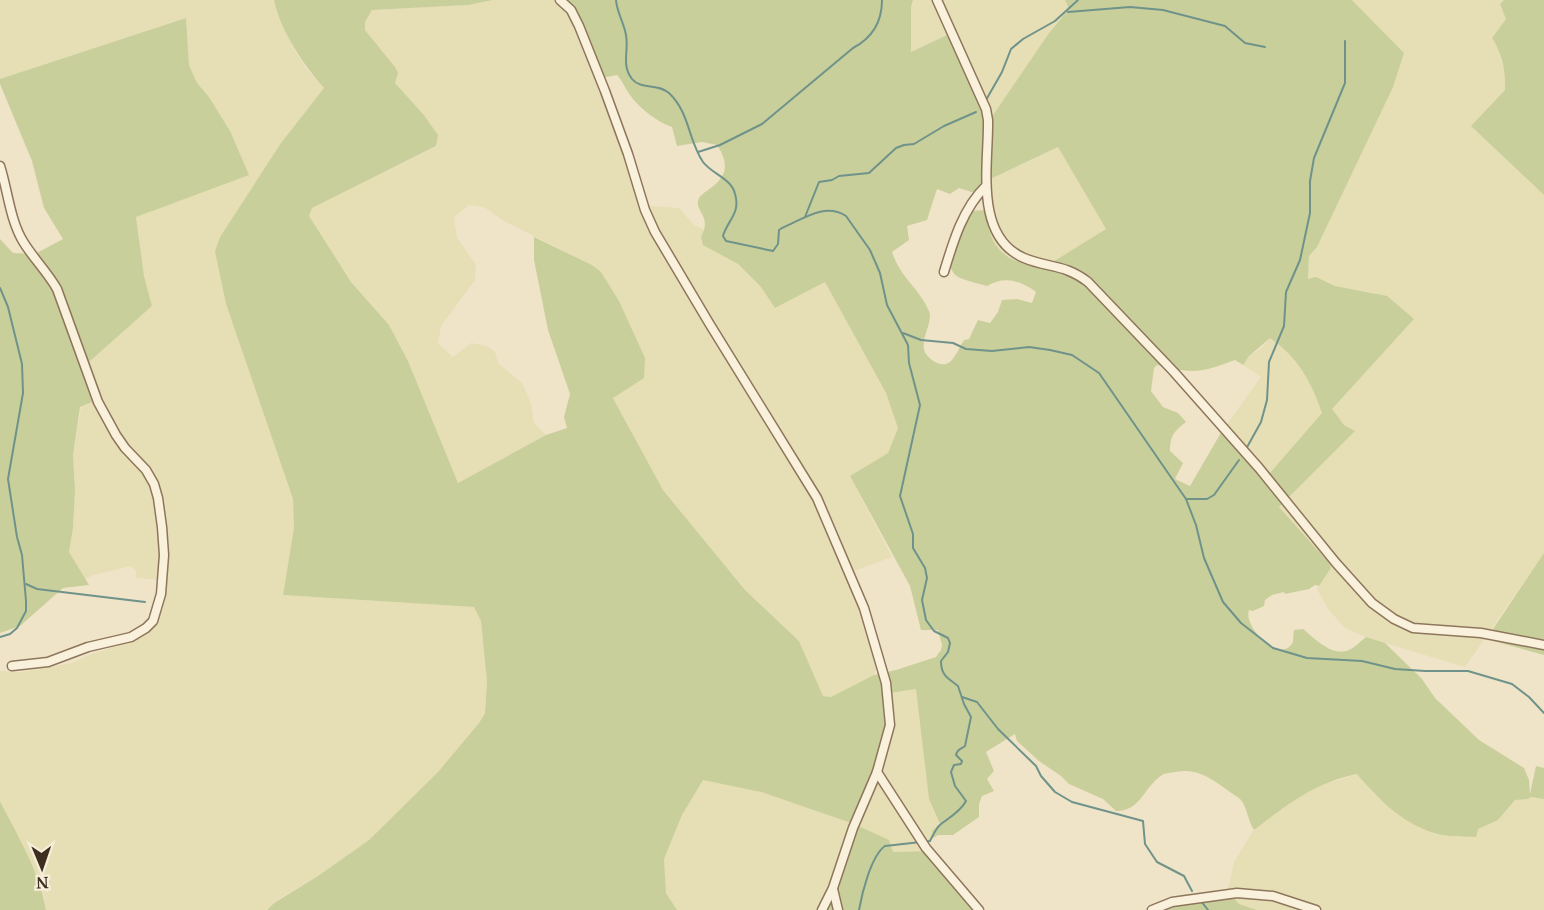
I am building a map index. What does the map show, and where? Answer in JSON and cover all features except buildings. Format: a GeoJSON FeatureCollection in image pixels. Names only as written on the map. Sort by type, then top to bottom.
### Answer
{"type":"FeatureCollection","features":[{"type":"Feature","properties":{"kind":"street"},"geometry":{"type":"LineString","coordinates":[[560,0],[571,10],[579,26],[605,91],[645,210],[655,232],[817,498],[864,608],[886,683],[889,706],[888,737],[833,888],[822,910]]}},
{"type":"Feature","properties":{"kind":"street"},"geometry":{"type":"LineString","coordinates":[[937,0],[986,109],[989,130],[986,186],[988,205],[997,233],[1007,247],[1028,259],[1072,271],[1088,282],[1174,372],[1259,468],[1336,563],[1372,603],[1394,619],[1413,628],[1481,633],[1544,645]]}},
{"type":"Feature","properties":{"kind":"street"},"geometry":{"type":"LineString","coordinates":[[0,166],[13,216],[23,243],[48,274],[57,290],[98,402],[116,435],[146,470],[154,484],[158,498],[164,555],[159,604],[153,621],[146,628],[125,640],[88,647],[48,662],[12,666]]}},
{"type":"Feature","properties":{"kind":"street"},"geometry":{"type":"LineString","coordinates":[[944,272],[956,235],[975,196],[986,186]]}},
{"type":"Feature","properties":{"kind":"street"},"geometry":{"type":"LineString","coordinates":[[877,772],[926,848],[979,910]]}},
{"type":"Feature","properties":{"kind":"street"},"geometry":{"type":"LineString","coordinates":[[833,888],[837,910]]}},
{"type":"Feature","properties":{"kind":"street"},"geometry":{"type":"LineString","coordinates":[[1152,910],[1172,902],[1237,892],[1273,896],[1316,910]]}},
{"type":"Feature","properties":{"kind":"shaded area"},"geometry":{"type":"Polygon","coordinates":[[[0,0],[274,0],[293,47],[306,68],[324,88],[281,143],[220,237],[226,304],[293,499],[294,528],[283,595],[474,607],[481,621],[487,682],[485,712],[479,723],[438,772],[369,840],[318,876],[274,902],[267,910],[46,910],[44,895],[0,801],[0,671],[21,672],[73,663],[86,656],[130,642],[149,631],[157,616],[163,580],[136,578],[136,571],[131,566],[85,579],[69,552],[75,490],[73,455],[81,407],[92,402],[81,369],[152,306],[144,276],[136,217],[230,131],[209,97],[197,83],[189,65],[186,18],[0,79],[0,0]]]}},
{"type":"Feature","properties":{"kind":"shaded area"},"geometry":{"type":"Polygon","coordinates":[[[493,0],[562,0],[577,16],[644,200],[651,206],[679,208],[694,225],[705,230],[701,241],[738,264],[761,287],[775,308],[825,282],[886,393],[898,428],[888,453],[850,476],[892,557],[851,572],[878,662],[874,675],[831,697],[823,696],[799,641],[745,590],[663,490],[613,397],[620,392],[601,272],[592,265],[504,221],[484,207],[469,205],[454,217],[457,237],[476,265],[475,280],[441,326],[438,343],[453,357],[471,343],[487,346],[495,352],[498,363],[522,383],[531,403],[534,423],[546,435],[458,483],[408,361],[389,325],[351,282],[308,216],[312,208],[437,146],[423,114],[395,83],[397,77],[395,67],[365,30],[365,22],[372,10],[468,5],[493,0]]]}},
{"type":"Feature","properties":{"kind":"shaded area"},"geometry":{"type":"Polygon","coordinates":[[[913,0],[1065,0],[1069,9],[1049,33],[987,125],[947,35],[911,52],[913,0]]]}},
{"type":"Feature","properties":{"kind":"shaded area"},"geometry":{"type":"Polygon","coordinates":[[[1352,0],[1504,0],[1500,4],[1507,18],[1492,38],[1498,48],[1506,79],[1505,90],[1472,126],[1544,195],[1544,553],[1465,667],[1371,639],[1345,628],[1328,609],[1317,589],[1331,568],[1279,507],[1354,431],[1344,425],[1331,410],[1414,319],[1374,293],[1334,286],[1327,281],[1308,279],[1309,256],[1317,247],[1404,53],[1352,0]]]}},
{"type":"Feature","properties":{"kind":"shaded area"},"geometry":{"type":"Polygon","coordinates":[[[1058,147],[1106,229],[1043,268],[1027,265],[1004,254],[993,243],[987,228],[984,182],[1058,147]]]}},
{"type":"Feature","properties":{"kind":"shaded area"},"geometry":{"type":"Polygon","coordinates":[[[1270,338],[1286,349],[1313,386],[1323,414],[1263,482],[1222,431],[1261,377],[1243,365],[1249,356],[1260,349],[1270,338]]]}},
{"type":"Feature","properties":{"kind":"shaded area"},"geometry":{"type":"Polygon","coordinates":[[[917,689],[929,799],[940,825],[932,831],[933,838],[928,841],[931,851],[893,852],[825,910],[677,910],[666,893],[664,859],[682,815],[703,779],[761,792],[856,825],[886,755],[891,693],[917,689]]]}},
{"type":"Feature","properties":{"kind":"shaded area"},"geometry":{"type":"Polygon","coordinates":[[[1358,774],[1373,793],[1397,814],[1435,834],[1475,837],[1478,829],[1498,820],[1515,800],[1530,797],[1544,799],[1544,910],[1257,910],[1239,904],[1228,889],[1234,862],[1253,831],[1286,805],[1315,787],[1358,774]]]}},
{"type":"Feature","properties":{"kind":"green space"},"geometry":{"type":"Polygon","coordinates":[[[274,0],[493,0],[468,5],[372,10],[365,22],[365,30],[395,67],[398,73],[395,83],[423,114],[438,135],[436,146],[312,208],[309,216],[351,282],[389,325],[408,361],[458,483],[546,435],[567,428],[564,417],[570,394],[548,330],[534,260],[534,237],[592,265],[601,272],[619,301],[645,358],[644,378],[613,398],[663,490],[745,590],[799,641],[823,696],[831,697],[874,675],[936,657],[942,645],[938,630],[921,630],[910,586],[850,476],[888,453],[898,428],[886,393],[825,282],[775,308],[761,287],[738,264],[703,245],[701,237],[705,224],[698,201],[723,175],[724,159],[717,145],[702,142],[677,146],[672,127],[654,118],[638,105],[617,75],[601,78],[562,0],[913,0],[911,52],[947,35],[987,124],[1049,33],[1069,9],[1065,0],[1352,0],[1404,53],[1393,87],[1317,247],[1309,256],[1308,279],[1316,277],[1335,286],[1387,296],[1414,319],[1332,409],[1344,425],[1355,431],[1279,507],[1331,568],[1319,586],[1272,595],[1265,600],[1264,606],[1253,611],[1249,610],[1249,617],[1256,633],[1270,646],[1278,649],[1286,649],[1292,644],[1294,630],[1303,629],[1334,651],[1351,649],[1366,637],[1385,643],[1422,679],[1435,698],[1479,740],[1524,768],[1529,780],[1530,794],[1536,766],[1544,768],[1544,799],[1531,797],[1515,800],[1498,820],[1478,829],[1476,837],[1444,835],[1422,829],[1401,817],[1382,801],[1357,774],[1314,789],[1290,803],[1254,830],[1240,799],[1211,779],[1191,771],[1162,775],[1137,803],[1124,810],[1116,811],[1103,799],[1069,784],[1017,741],[1015,734],[986,752],[994,771],[987,779],[994,791],[982,796],[979,804],[979,817],[953,835],[938,835],[933,838],[932,831],[940,824],[929,799],[916,689],[884,694],[886,727],[871,778],[851,823],[761,792],[703,780],[682,815],[664,859],[666,893],[677,910],[267,910],[274,903],[318,876],[369,840],[438,772],[485,713],[487,682],[481,621],[474,607],[283,595],[294,528],[293,499],[226,304],[215,251],[220,237],[281,143],[324,88],[294,47],[277,12],[274,0]],[[1058,147],[984,182],[978,194],[959,188],[950,194],[937,189],[927,220],[907,226],[909,240],[892,252],[900,269],[929,311],[924,350],[935,362],[946,364],[950,362],[964,340],[969,339],[978,320],[990,323],[998,312],[1002,300],[1017,299],[1032,303],[1036,292],[1013,281],[1000,281],[987,286],[960,278],[953,273],[950,265],[951,256],[971,211],[985,210],[991,235],[1001,251],[1018,262],[1043,268],[1106,229],[1058,147]],[[1270,338],[1249,356],[1243,365],[1235,360],[1197,371],[1157,365],[1154,368],[1151,391],[1163,407],[1178,413],[1186,422],[1176,431],[1171,441],[1170,451],[1183,463],[1175,479],[1190,486],[1222,431],[1263,481],[1322,413],[1303,371],[1280,345],[1270,338]]]}},
{"type":"Feature","properties":{"kind":"green space"},"geometry":{"type":"Polygon","coordinates":[[[1504,0],[1544,0],[1544,195],[1471,126],[1505,90],[1503,63],[1492,38],[1506,19],[1500,4],[1504,0]]]}},
{"type":"Feature","properties":{"kind":"green space"},"geometry":{"type":"Polygon","coordinates":[[[186,18],[189,65],[197,83],[209,97],[230,131],[249,175],[136,217],[144,276],[152,306],[81,369],[92,402],[80,407],[73,455],[75,490],[69,552],[89,585],[63,588],[20,626],[0,633],[0,239],[13,253],[35,254],[63,239],[44,208],[32,161],[0,84],[0,79],[186,18]]]}},
{"type":"Feature","properties":{"kind":"green space"},"geometry":{"type":"Polygon","coordinates":[[[1544,553],[1544,655],[1487,638],[1544,553]]]}},
{"type":"Feature","properties":{"kind":"green space"},"geometry":{"type":"Polygon","coordinates":[[[0,801],[39,882],[46,910],[0,910],[0,801]]]}},
{"type":"Feature","properties":{"kind":"green space"},"geometry":{"type":"Polygon","coordinates":[[[856,825],[889,840],[893,852],[931,851],[952,883],[979,910],[825,910],[856,825]]]}},
{"type":"Feature","properties":{"kind":"green space"},"geometry":{"type":"Polygon","coordinates":[[[1230,889],[1229,893],[1239,904],[1257,910],[1149,910],[1179,899],[1230,889]]]}},
{"type":"Feature","properties":{"kind":"waterway"},"geometry":{"type":"LineString","coordinates":[[616,0],[626,35],[626,63],[632,79],[640,84],[660,88],[669,93],[681,109],[703,162],[726,180],[733,189],[736,206],[723,236],[726,241],[773,251],[778,244],[779,230],[782,228],[821,212],[838,212],[846,216],[870,250],[880,273],[887,305],[908,345],[909,363],[920,405],[900,496],[913,534],[913,548],[925,568],[927,578],[922,600],[926,620],[934,631],[948,638],[950,643],[948,652],[941,661],[942,670],[958,686],[971,717],[965,746],[958,750],[956,755],[962,761],[961,764],[954,765],[951,772],[955,786],[966,801],[958,811],[939,826],[930,841],[885,846],[880,851],[868,875],[859,910]]}},
{"type":"Feature","properties":{"kind":"waterway"},"geometry":{"type":"LineString","coordinates":[[698,152],[720,145],[762,124],[860,44],[875,28],[882,8],[882,0]]}},
{"type":"Feature","properties":{"kind":"waterway"},"geometry":{"type":"LineString","coordinates":[[986,100],[1002,72],[1011,49],[1023,39],[1055,21],[1078,0]]}},
{"type":"Feature","properties":{"kind":"waterway"},"geometry":{"type":"LineString","coordinates":[[1068,12],[1130,7],[1163,10],[1225,26],[1245,43],[1265,47]]}},
{"type":"Feature","properties":{"kind":"waterway"},"geometry":{"type":"LineString","coordinates":[[1246,449],[1261,422],[1267,400],[1269,362],[1284,326],[1286,292],[1300,260],[1310,213],[1310,181],[1314,158],[1345,83],[1345,41]]}},
{"type":"Feature","properties":{"kind":"waterway"},"geometry":{"type":"LineString","coordinates":[[805,217],[819,182],[832,180],[839,176],[869,173],[896,148],[914,144],[944,126],[976,112]]}},
{"type":"Feature","properties":{"kind":"waterway"},"geometry":{"type":"LineString","coordinates":[[0,288],[8,307],[22,364],[23,393],[8,479],[22,555],[26,601],[26,611],[17,628],[10,634],[0,637]]}},
{"type":"Feature","properties":{"kind":"waterway"},"geometry":{"type":"LineString","coordinates":[[903,333],[921,340],[953,343],[966,349],[992,351],[1029,347],[1050,350],[1072,355],[1099,373],[1186,499],[1196,525],[1204,558],[1223,602],[1241,623],[1273,648],[1307,658],[1362,661],[1395,669],[1468,671],[1512,684],[1544,713]]}},
{"type":"Feature","properties":{"kind":"waterway"},"geometry":{"type":"LineString","coordinates":[[1186,499],[1207,499],[1214,495],[1239,460]]}},
{"type":"Feature","properties":{"kind":"waterway"},"geometry":{"type":"LineString","coordinates":[[26,584],[37,589],[145,602]]}},
{"type":"Feature","properties":{"kind":"waterway"},"geometry":{"type":"LineString","coordinates":[[962,697],[977,702],[998,729],[1036,766],[1041,776],[1055,792],[1072,802],[1143,821],[1145,844],[1157,862],[1184,876],[1192,891]]}},
{"type":"Feature","properties":{"kind":"waterway"},"geometry":{"type":"LineString","coordinates":[[1201,901],[1208,910]]}}]}
